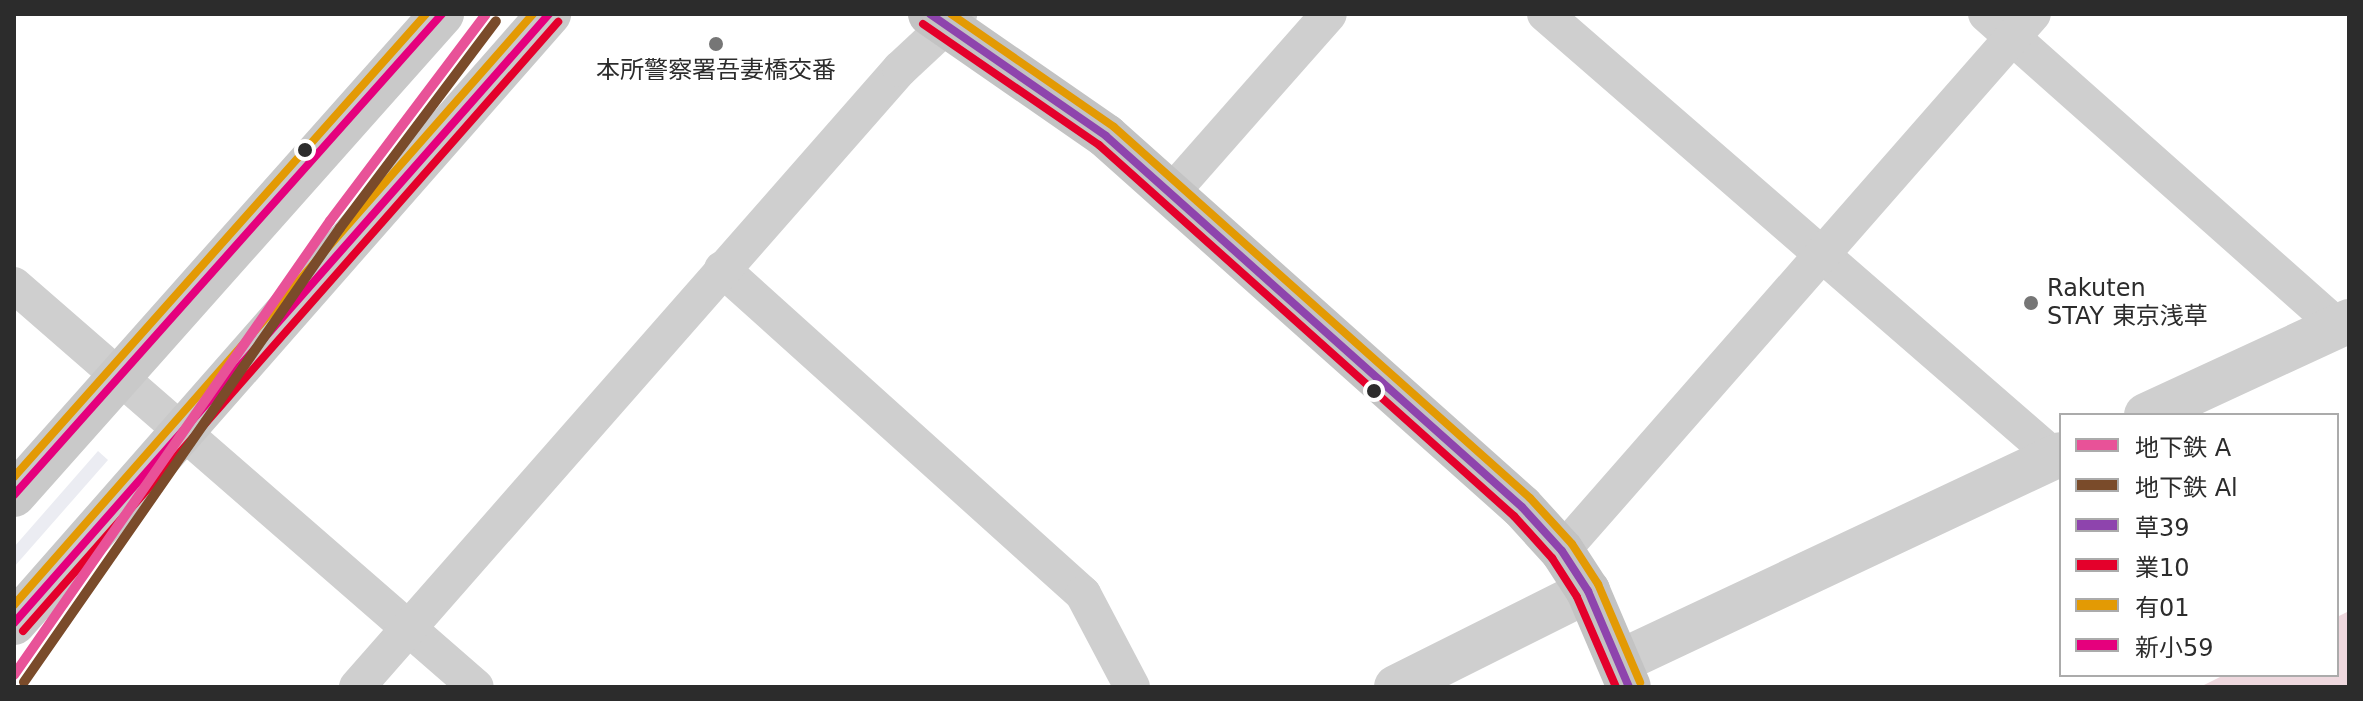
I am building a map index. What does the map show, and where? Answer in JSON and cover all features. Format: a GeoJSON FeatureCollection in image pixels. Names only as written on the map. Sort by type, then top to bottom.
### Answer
{"type":"FeatureCollection","features":[{"type":"Feature","properties":{"kind":"main road"},"geometry":{"type":"LineString","coordinates":[[14,495],[442,14]]}},
{"type":"Feature","properties":{"kind":"main road"},"geometry":{"type":"LineString","coordinates":[[14,623],[549,14]]}},
{"type":"Feature","properties":{"kind":"main road"},"geometry":{"type":"LineString","coordinates":[[946,18],[1106,136],[1172,192],[1522,507],[1562,551],[1588,591],[1624,675]]}},
{"type":"Feature","properties":{"kind":"street"},"geometry":{"type":"LineString","coordinates":[[1172,192],[1329,14]]}},
{"type":"Feature","properties":{"kind":"street"},"geometry":{"type":"LineString","coordinates":[[1545,14],[1819,256],[2058,456],[1624,675]]}},
{"type":"Feature","properties":{"kind":"street"},"geometry":{"type":"LineString","coordinates":[[357,687],[946,18]]}},
{"type":"Feature","properties":{"kind":"street"},"geometry":{"type":"LineString","coordinates":[[1562,551],[1819,256],[2010,22],[2344,324],[2150,413]]}},
{"type":"Feature","properties":{"kind":"street"},"geometry":{"type":"LineString","coordinates":[[722,269],[1083,594],[1132,687]]}},
{"type":"Feature","properties":{"kind":"street"},"geometry":{"type":"LineString","coordinates":[[14,285],[476,687]]}},
{"type":"Feature","properties":{"kind":"street"},"geometry":{"type":"LineString","coordinates":[[1396,687],[1588,591]]}},
{"type":"Feature","properties":{"kind":"shaded area"},"geometry":{"type":"Polygon","coordinates":[[[98,451],[108,460],[14,567],[14,547],[98,451]]]}},
{"type":"Feature","properties":{"kind":"shaded area"},"geometry":{"type":"Polygon","coordinates":[[[2349,611],[2349,687],[2200,687],[2220,677],[2339,677],[2339,616],[2349,611]]]}},
{"type":"Feature","properties":{"kind":"metro line","name":"A"},"geometry":{"type":"LineString","coordinates":[[14,675],[330,221],[486,14]]}},
{"type":"Feature","properties":{"kind":"metro line","name":"Al"},"geometry":{"type":"LineString","coordinates":[[24,682],[340,228],[496,21]]}},
{"type":"Feature","properties":{"kind":"transit line","name":"有01"},"geometry":{"type":"LineString","coordinates":[[14,477],[426,14]]}},
{"type":"Feature","properties":{"kind":"transit line","name":"新小59"},"geometry":{"type":"LineString","coordinates":[[14,495],[442,14]]}},
{"type":"Feature","properties":{"kind":"transit line","name":"有01"},"geometry":{"type":"LineString","coordinates":[[14,605],[533,14]]}},
{"type":"Feature","properties":{"kind":"transit line","name":"新小59"},"geometry":{"type":"LineString","coordinates":[[14,623],[549,14]]}},
{"type":"Feature","properties":{"kind":"transit line","name":"草39"},"geometry":{"type":"LineString","coordinates":[[930,14],[1106,136],[1522,507],[1562,551],[1588,591],[1629,687]]}},
{"type":"Feature","properties":{"kind":"transit line","name":"有01"},"geometry":{"type":"LineString","coordinates":[[951,14],[1114,127],[1530,498],[1572,544],[1598,584],[1640,682]]}},
{"type":"Feature","properties":{"kind":"transit line","name":"業10"},"geometry":{"type":"LineString","coordinates":[[23,631],[558,22]]}},
{"type":"Feature","properties":{"kind":"transit line","name":"業10"},"geometry":{"type":"LineString","coordinates":[[923,24],[1099,145],[1514,516],[1552,558],[1577,597],[1616,687]]}},
{"type":"Feature","properties":{"kind":"place","name":"本所警察署吾妻橋交番"},"geometry":{"type":"Point","coordinates":[716,44]}},
{"type":"Feature","properties":{"kind":"place","name":"Rakuten STAY 東京浅草"},"geometry":{"type":"Point","coordinates":[2031,303]}}]}
